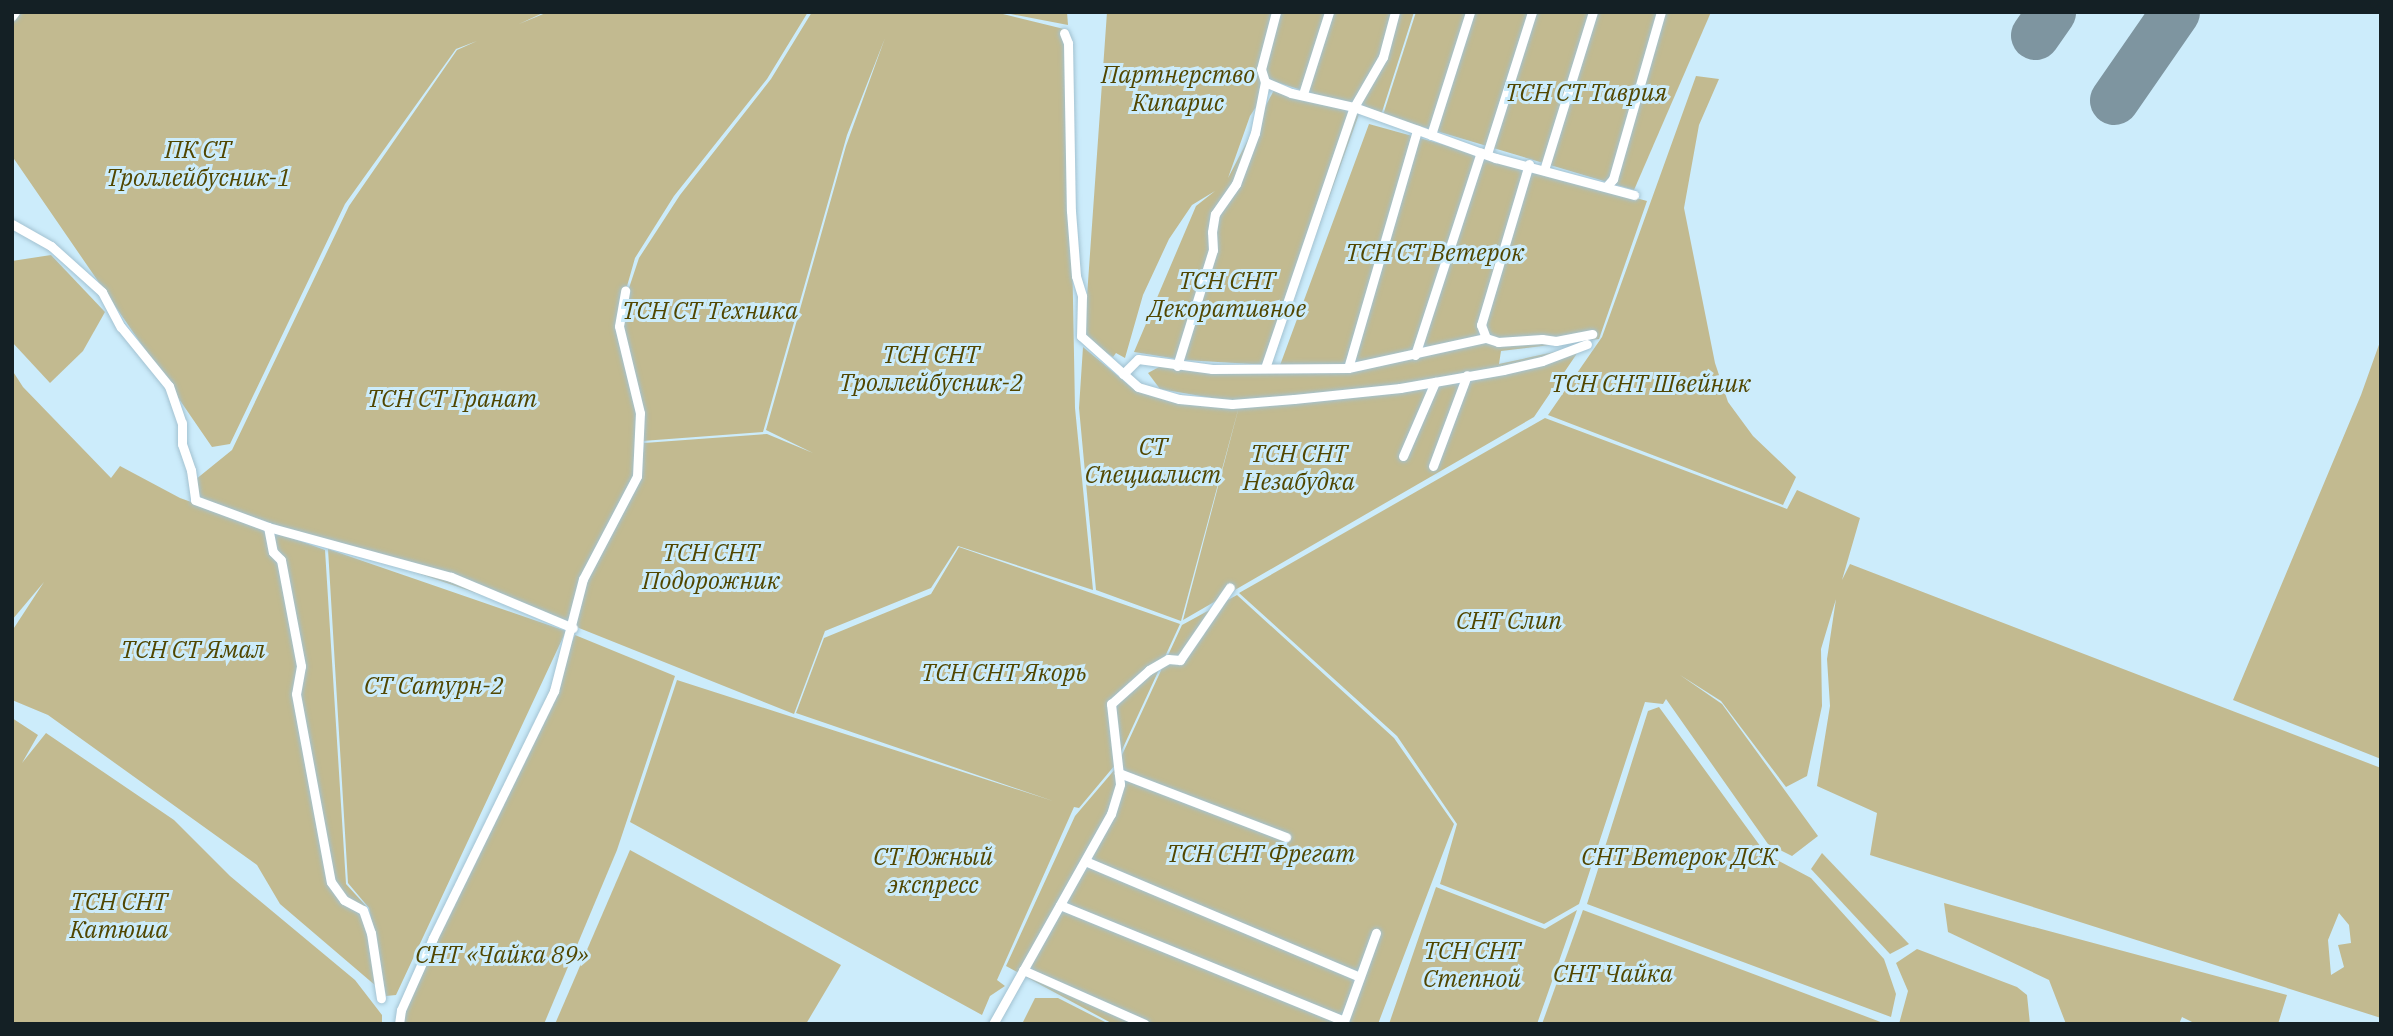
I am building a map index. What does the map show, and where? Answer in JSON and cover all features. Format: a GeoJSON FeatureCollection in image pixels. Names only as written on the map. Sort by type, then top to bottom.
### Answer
{"type":"FeatureCollection","features":[{"type":"Feature","properties":{"kind":"street"},"geometry":{"type":"LineString","coordinates":[[1177,366],[1213,250],[1215,214],[1236,184],[1250,146],[1265,82],[1261,69],[1276,12]]}},
{"type":"Feature","properties":{"kind":"street"},"geometry":{"type":"LineString","coordinates":[[1303,94],[1329,12]]}},
{"type":"Feature","properties":{"kind":"street"},"geometry":{"type":"LineString","coordinates":[[1265,368],[1354,107],[1383,57],[1395,12]]}},
{"type":"Feature","properties":{"kind":"street"},"geometry":{"type":"LineString","coordinates":[[1431,135],[1470,12]]}},
{"type":"Feature","properties":{"kind":"street"},"geometry":{"type":"LineString","coordinates":[[1415,355],[1532,12]]}},
{"type":"Feature","properties":{"kind":"street"},"geometry":{"type":"LineString","coordinates":[[1544,170],[1592,12]]}},
{"type":"Feature","properties":{"kind":"street"},"geometry":{"type":"LineString","coordinates":[[1606,187],[1613,179],[1661,12]]}},
{"type":"Feature","properties":{"kind":"street"},"geometry":{"type":"LineString","coordinates":[[1064,33],[1068,43],[1071,211],[1076,276],[1082,296],[1081,336],[1138,387],[1157,395],[1232,404],[1435,382],[1542,361],[1587,344]]}},
{"type":"Feature","properties":{"kind":"street"},"geometry":{"type":"LineString","coordinates":[[1265,82],[1291,93],[1354,107],[1484,153],[1634,195]]}},
{"type":"Feature","properties":{"kind":"street"},"geometry":{"type":"LineString","coordinates":[[1348,368],[1417,130]]}},
{"type":"Feature","properties":{"kind":"street"},"geometry":{"type":"LineString","coordinates":[[1486,338],[1481,325],[1530,164]]}},
{"type":"Feature","properties":{"kind":"street"},"geometry":{"type":"LineString","coordinates":[[12,224],[51,246],[94,284],[121,327],[169,386],[182,423],[182,444],[191,470],[195,500],[268,527],[451,577],[573,628]]}},
{"type":"Feature","properties":{"kind":"street"},"geometry":{"type":"LineString","coordinates":[[399,1024],[401,1010],[433,938],[554,691],[573,628],[583,579],[637,476],[640,413],[618,326],[625,291]]}},
{"type":"Feature","properties":{"kind":"street"},"geometry":{"type":"LineString","coordinates":[[1123,374],[1138,359],[1177,366],[1348,368],[1486,338],[1498,342],[1542,339],[1556,341],[1592,334]]}},
{"type":"Feature","properties":{"kind":"street"},"geometry":{"type":"LineString","coordinates":[[1433,466],[1467,375]]}},
{"type":"Feature","properties":{"kind":"street"},"geometry":{"type":"LineString","coordinates":[[1403,456],[1435,382]]}},
{"type":"Feature","properties":{"kind":"street"},"geometry":{"type":"LineString","coordinates":[[268,527],[273,552],[281,561],[302,666],[296,694],[331,882],[344,900],[363,909],[369,923],[381,998]]}},
{"type":"Feature","properties":{"kind":"street"},"geometry":{"type":"LineString","coordinates":[[993,1024],[1111,814],[1120,784],[1111,704],[1149,670],[1168,659],[1181,660],[1230,587]]}},
{"type":"Feature","properties":{"kind":"street"},"geometry":{"type":"LineString","coordinates":[[1119,773],[1286,836]]}},
{"type":"Feature","properties":{"kind":"street"},"geometry":{"type":"LineString","coordinates":[[1085,861],[1360,977]]}},
{"type":"Feature","properties":{"kind":"street"},"geometry":{"type":"LineString","coordinates":[[1060,905],[1343,1022],[1376,933]]}},
{"type":"Feature","properties":{"kind":"street"},"geometry":{"type":"LineString","coordinates":[[1023,970],[1145,1024]]}},
{"type":"Feature","properties":{"kind":"green space","name":"ТСН СТ Гранат"},"geometry":{"type":"Polygon","coordinates":[[[12,12],[545,12],[519,24],[548,12],[808,12],[767,79],[674,196],[635,258],[616,325],[638,413],[635,475],[581,578],[570,625],[197,498],[195,480],[232,450],[349,206],[457,50],[477,41],[456,49],[345,204],[230,444],[212,447],[12,156],[12,12]]]}},
{"type":"Feature","properties":{"kind":"green space"},"geometry":{"type":"Polygon","coordinates":[[[812,12],[995,12],[1068,30],[1075,408],[1093,590],[958,546],[931,588],[825,631],[794,714],[574,626],[585,580],[641,475],[644,443],[767,434],[813,453],[766,430],[846,146],[885,38],[847,135],[763,432],[642,441],[621,327],[627,294],[639,258],[680,195],[771,79],[812,12]]]}},
{"type":"Feature","properties":{"kind":"green space"},"geometry":{"type":"Polygon","coordinates":[[[1002,12],[1067,12],[1068,25],[1005,13],[1002,12]]]}},
{"type":"Feature","properties":{"kind":"green space"},"geometry":{"type":"Polygon","coordinates":[[[1107,12],[1414,12],[1381,115],[1273,81],[1250,116],[1228,178],[1274,90],[1359,114],[1269,365],[1184,360],[1134,352],[1196,206],[1215,191],[1192,205],[1169,239],[1143,295],[1125,358],[1116,353],[1113,357],[1084,339],[1107,12]]]}},
{"type":"Feature","properties":{"kind":"green space","name":"ТСН СТ Таврия"},"geometry":{"type":"Polygon","coordinates":[[[1416,12],[1711,12],[1634,190],[1383,115],[1416,12]]]}},
{"type":"Feature","properties":{"kind":"green space","name":"ТСН СНТ Швейник"},"geometry":{"type":"Polygon","coordinates":[[[1696,76],[1719,79],[1699,125],[1684,208],[1715,363],[1728,402],[1753,436],[1796,477],[1783,505],[1548,415],[1602,337],[1696,76]]]}},
{"type":"Feature","properties":{"kind":"green space"},"geometry":{"type":"Polygon","coordinates":[[[1369,124],[1647,201],[1599,339],[1501,351],[1499,364],[1582,346],[1534,417],[1183,620],[1241,399],[1181,621],[1096,590],[1079,408],[1083,347],[1136,391],[1224,400],[1160,389],[1148,373],[1159,367],[1279,368],[1369,124]]]}},
{"type":"Feature","properties":{"kind":"green space"},"geometry":{"type":"Polygon","coordinates":[[[51,255],[105,312],[83,351],[50,383],[12,342],[12,261],[51,255]]]}},
{"type":"Feature","properties":{"kind":"green space"},"geometry":{"type":"Polygon","coordinates":[[[2381,339],[2381,759],[2233,700],[2361,395],[2381,339]]]}},
{"type":"Feature","properties":{"kind":"green space","name":"ТСН СТ Ямал"},"geometry":{"type":"Polygon","coordinates":[[[12,370],[23,387],[111,478],[120,466],[180,498],[325,550],[346,884],[366,906],[376,986],[280,904],[257,865],[48,715],[12,700],[12,631],[44,582],[12,620],[12,370]]]}},
{"type":"Feature","properties":{"kind":"green space","name":"СНТ Слип"},"geometry":{"type":"Polygon","coordinates":[[[1545,418],[1787,509],[1797,490],[1860,518],[1842,580],[1850,564],[2381,768],[2381,1018],[1870,855],[1877,813],[1817,786],[1830,706],[1827,659],[1836,599],[1821,649],[1822,706],[1807,776],[1786,787],[1721,701],[1680,675],[1722,704],[1818,836],[1792,856],[1768,844],[1666,699],[1663,704],[1645,702],[1579,904],[1544,924],[1440,884],[1457,824],[1397,736],[1239,593],[1545,418]],[[2339,913],[2328,940],[2331,975],[2344,967],[2338,945],[2351,943],[2349,925],[2339,913]]]}},
{"type":"Feature","properties":{"kind":"green space"},"geometry":{"type":"Polygon","coordinates":[[[959,547],[1180,624],[1115,765],[1079,808],[1074,807],[997,980],[1005,986],[990,996],[982,1015],[630,822],[677,680],[1053,801],[796,713],[824,638],[931,594],[959,547]]]}},
{"type":"Feature","properties":{"kind":"green space","name":"СТ Сатурн-2"},"geometry":{"type":"Polygon","coordinates":[[[328,549],[566,631],[396,995],[386,996],[369,908],[348,883],[328,549]]]}},
{"type":"Feature","properties":{"kind":"green space","name":"ТСН СНТ Фрегат"},"geometry":{"type":"Polygon","coordinates":[[[1237,595],[1394,738],[1454,824],[1378,1024],[1113,1024],[1006,966],[1075,816],[1116,768],[1182,625],[1237,595]]]}},
{"type":"Feature","properties":{"kind":"green space","name":"СНТ «Чайка 89»"},"geometry":{"type":"Polygon","coordinates":[[[575,635],[675,676],[617,850],[544,1024],[398,1024],[575,635]]]}},
{"type":"Feature","properties":{"kind":"green space","name":"СНТ Ветерок ДСК"},"geometry":{"type":"Polygon","coordinates":[[[1659,707],[1766,854],[1811,878],[1884,959],[1896,994],[1891,1017],[1587,904],[1648,711],[1659,707]]]}},
{"type":"Feature","properties":{"kind":"green space","name":"ТСН СНТ Катюша"},"geometry":{"type":"Polygon","coordinates":[[[12,718],[38,735],[22,763],[46,733],[174,820],[230,876],[355,980],[382,1015],[382,1024],[12,1024],[12,718]]]}},
{"type":"Feature","properties":{"kind":"green space"},"geometry":{"type":"Polygon","coordinates":[[[630,850],[841,965],[806,1024],[555,1024],[630,850]]]}},
{"type":"Feature","properties":{"kind":"green space"},"geometry":{"type":"Polygon","coordinates":[[[1822,853],[1909,944],[1890,954],[1811,869],[1822,853]]]}},
{"type":"Feature","properties":{"kind":"green space","name":"ТСН СНТ Степной"},"geometry":{"type":"Polygon","coordinates":[[[1436,887],[1545,929],[1577,910],[1537,1024],[1389,1024],[1436,887]]]}},
{"type":"Feature","properties":{"kind":"green space"},"geometry":{"type":"Polygon","coordinates":[[[1944,903],[2287,995],[2278,1024],[2196,1024],[2182,1017],[2179,1024],[2066,1024],[2049,980],[1948,932],[1944,903]]]}},
{"type":"Feature","properties":{"kind":"green space","name":"СНТ Чайка"},"geometry":{"type":"Polygon","coordinates":[[[1583,910],[1886,1024],[1542,1024],[1583,910]]]}},
{"type":"Feature","properties":{"kind":"green space"},"geometry":{"type":"Polygon","coordinates":[[[1917,949],[2017,987],[2027,995],[2030,1024],[1899,1024],[1908,991],[1896,963],[1917,949]]]}},
{"type":"Feature","properties":{"kind":"green space"},"geometry":{"type":"Polygon","coordinates":[[[1035,998],[1058,998],[1109,1024],[1022,1024],[1035,998]]]}},
{"type":"Feature","properties":{"kind":"runway"},"geometry":{"type":"LineString","coordinates":[[2035,35],[2051,12]]}},
{"type":"Feature","properties":{"kind":"runway"},"geometry":{"type":"LineString","coordinates":[[2114,100],[2175,12]]}},
{"type":"Feature","properties":{"kind":"park label","name":"Партнерство Кипарис"},"geometry":{"type":"Point","coordinates":[1178,89]}},
{"type":"Feature","properties":{"kind":"park label","name":"ПК СТ Троллейбусник-1"},"geometry":{"type":"Point","coordinates":[198,164]}},
{"type":"Feature","properties":{"kind":"park label","name":"ТСН СТ Ветерок"},"geometry":{"type":"Point","coordinates":[1435,253]}},
{"type":"Feature","properties":{"kind":"park label","name":"ТСН СНТ Декоративное"},"geometry":{"type":"Point","coordinates":[1227,295]}},
{"type":"Feature","properties":{"kind":"park label","name":"ТСН СТ Техника"},"geometry":{"type":"Point","coordinates":[710,311]}},
{"type":"Feature","properties":{"kind":"park label","name":"ТСН СНТ Троллейбусник-2"},"geometry":{"type":"Point","coordinates":[931,369]}},
{"type":"Feature","properties":{"kind":"park label","name":"СТ Специалист"},"geometry":{"type":"Point","coordinates":[1153,461]}},
{"type":"Feature","properties":{"kind":"park label","name":"ТСН СНТ Незабудка"},"geometry":{"type":"Point","coordinates":[1299,468]}},
{"type":"Feature","properties":{"kind":"park label","name":"ТСН СНТ Подорожник"},"geometry":{"type":"Point","coordinates":[711,567]}},
{"type":"Feature","properties":{"kind":"park label","name":"ТСН СНТ Якорь"},"geometry":{"type":"Point","coordinates":[1004,673]}},
{"type":"Feature","properties":{"kind":"park label","name":"СТ Южный экспресс"},"geometry":{"type":"Point","coordinates":[933,871]}}]}
